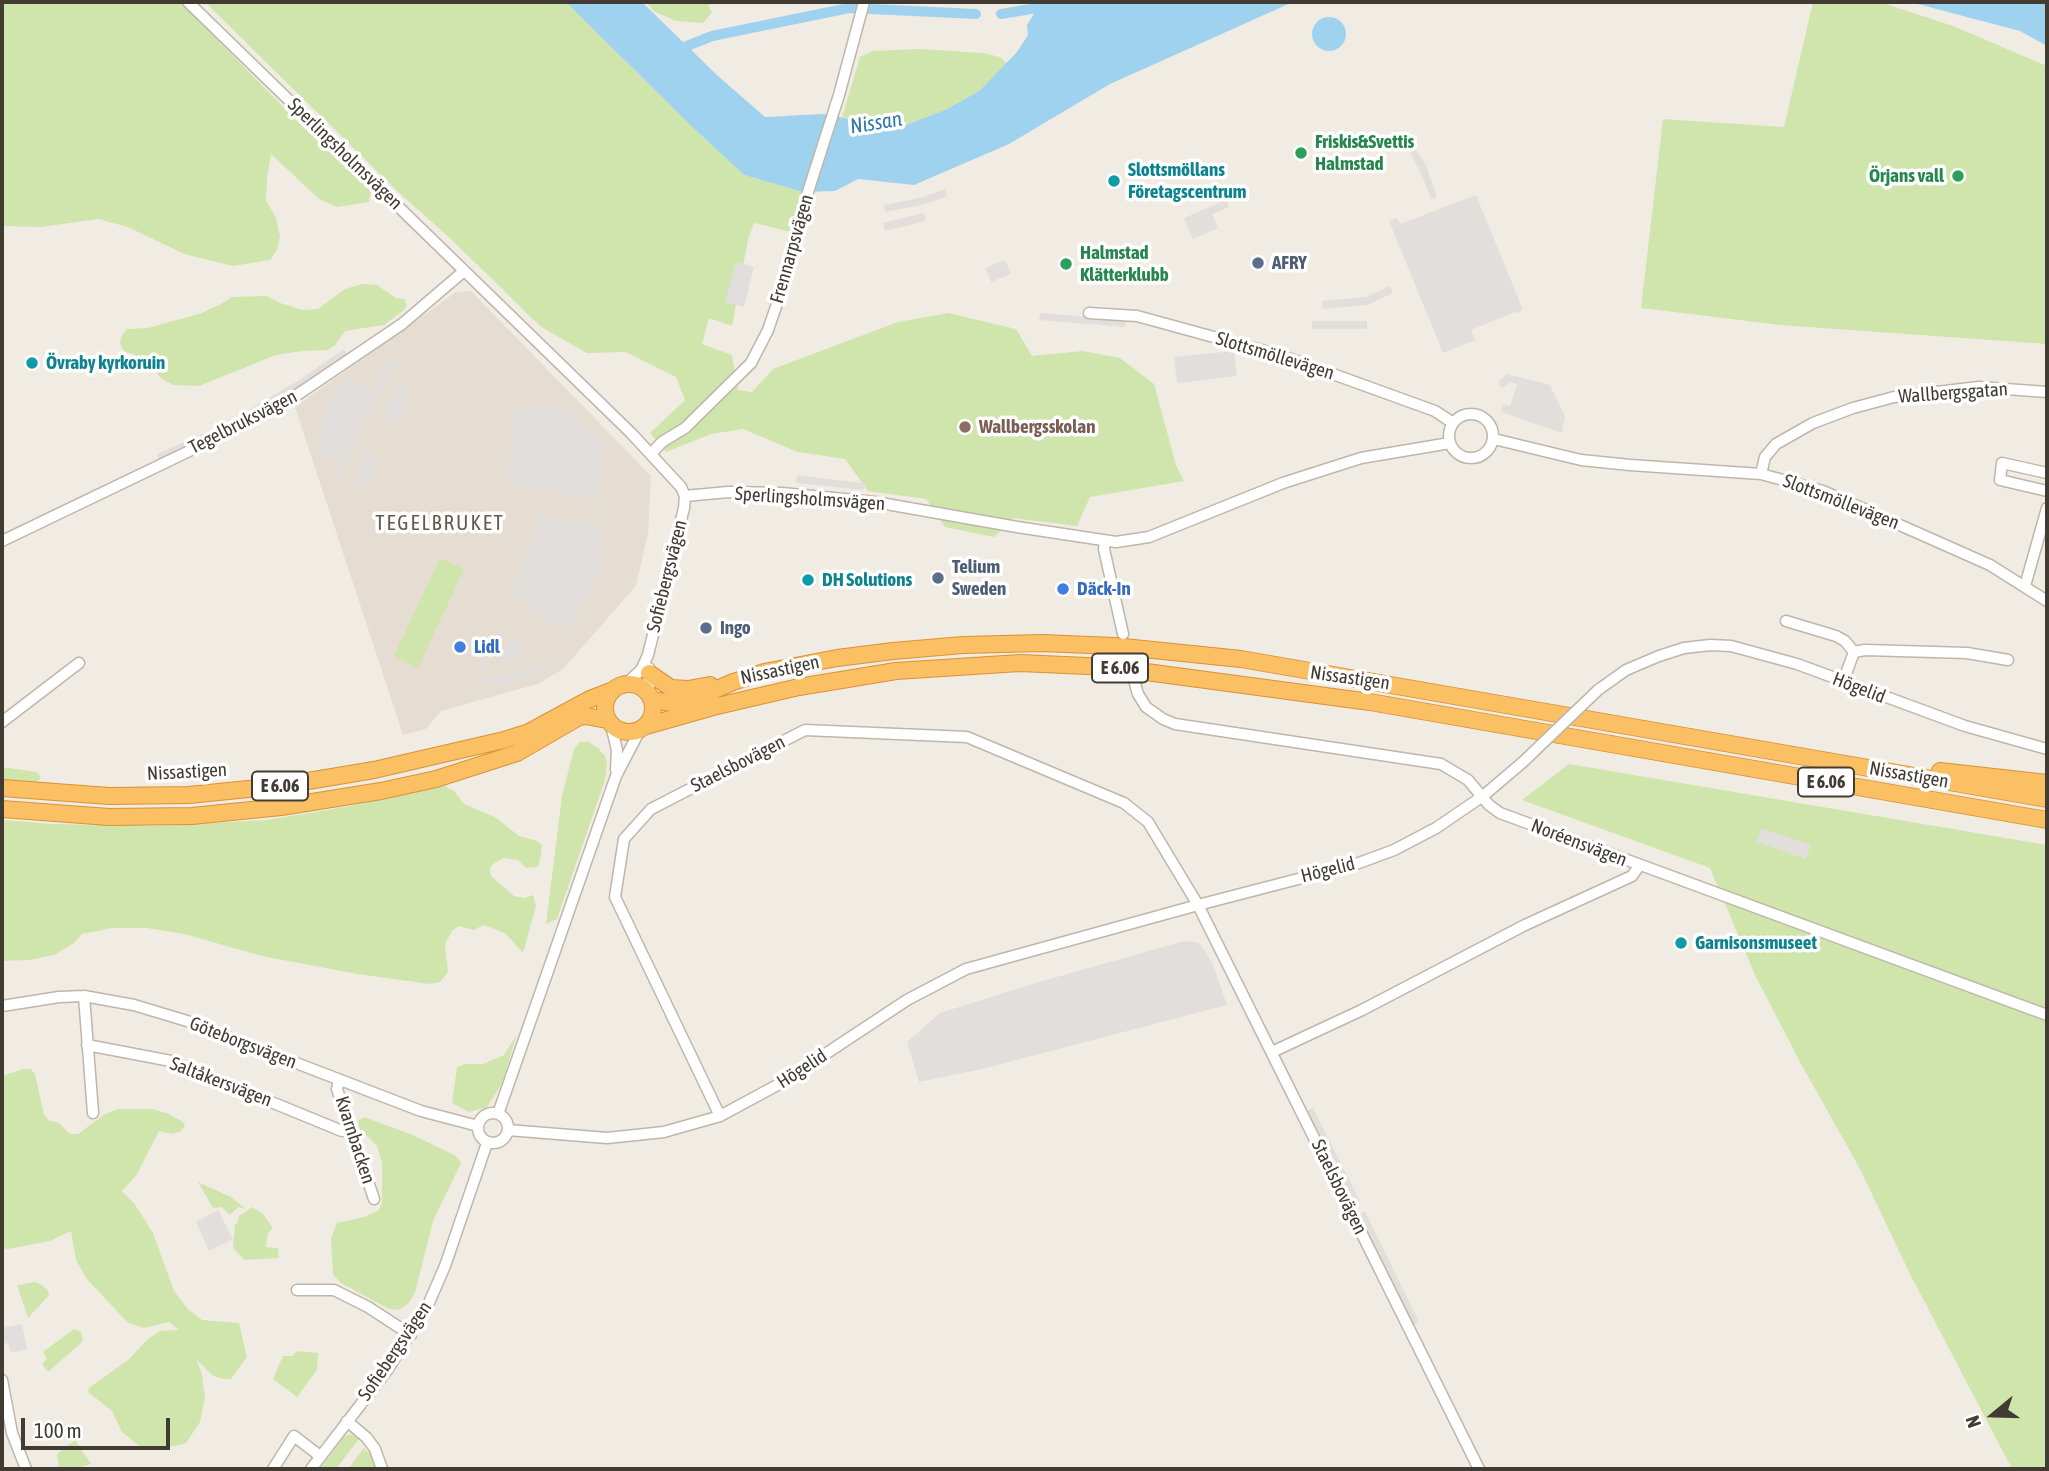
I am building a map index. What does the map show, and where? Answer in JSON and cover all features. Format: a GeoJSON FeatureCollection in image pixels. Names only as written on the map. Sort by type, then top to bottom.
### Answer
{"type":"FeatureCollection","features":[{"type":"Feature","properties":{"kind":"highway","name":"Nissastigen"},"geometry":{"type":"LineString","coordinates":[[650,698],[672,703],[687,702],[764,672],[838,658],[962,645],[1042,643],[1150,648],[1241,659],[1864,767]]}},
{"type":"Feature","properties":{"kind":"highway","name":"Nissastigen"},"geometry":{"type":"LineString","coordinates":[[643,728],[786,690],[896,671],[1020,663],[1109,667],[1370,702],[2047,820]]}},
{"type":"Feature","properties":{"kind":"highway","name":"E 6.06"},"geometry":{"type":"LineString","coordinates":[[649,673],[664,685],[678,690],[733,682]]}},
{"type":"Feature","properties":{"kind":"highway","name":"E 6.06"},"geometry":{"type":"LineString","coordinates":[[611,691],[626,684],[643,689],[650,698]]}},
{"type":"Feature","properties":{"kind":"highway","name":"Nissastigen"},"geometry":{"type":"LineString","coordinates":[[2,788],[109,796],[189,794],[278,786],[374,770],[504,740],[529,732],[611,691]]}},
{"type":"Feature","properties":{"kind":"highway"},"geometry":{"type":"LineString","coordinates":[[609,722],[604,705],[611,691]]}},
{"type":"Feature","properties":{"kind":"highway"},"geometry":{"type":"LineString","coordinates":[[643,728],[652,716],[650,698]]}},
{"type":"Feature","properties":{"kind":"highway","name":"E 6.06"},"geometry":{"type":"LineString","coordinates":[[2,809],[109,817],[192,816],[281,807],[436,779],[517,753],[586,716],[609,722],[625,733],[643,728]]}},
{"type":"Feature","properties":{"kind":"highway","name":"E 6.06"},"geometry":{"type":"LineString","coordinates":[[1864,767],[1951,772],[2047,783]]}},
{"type":"Feature","properties":{"kind":"highway","name":"E 6.06"},"geometry":{"type":"LineString","coordinates":[[1864,767],[2047,799]]}},
{"type":"Feature","properties":{"kind":"street","name":"Sperlingsholmsvägen"},"geometry":{"type":"LineString","coordinates":[[188,2],[651,454],[681,486],[685,496],[728,492],[782,493],[875,502],[1105,541],[1130,541],[1149,537],[1283,483],[1361,458],[1450,443]]}},
{"type":"Feature","properties":{"kind":"street","name":"Frennarpsvägen"},"geometry":{"type":"LineString","coordinates":[[651,454],[662,442],[685,428],[751,363],[768,330],[782,289],[799,220],[839,95],[864,2]]}},
{"type":"Feature","properties":{"kind":"street","name":"Tegelbruksvägen"},"geometry":{"type":"LineString","coordinates":[[2,541],[233,430],[294,397],[402,324],[464,271]]}},
{"type":"Feature","properties":{"kind":"street","name":"Slottsmöllevägen"},"geometry":{"type":"LineString","coordinates":[[1089,313],[1137,316],[1283,356],[1435,411],[1454,423]]}},
{"type":"Feature","properties":{"kind":"street","name":"Wallbergsgatan"},"geometry":{"type":"LineString","coordinates":[[1761,474],[1765,457],[1776,444],[1813,423],[1853,408],[1894,397],[1957,389],[2017,388],[2047,392]]}},
{"type":"Feature","properties":{"kind":"street"},"geometry":{"type":"LineString","coordinates":[[1465,415],[1479,415],[1489,423],[1493,439],[1489,450],[1476,458],[1460,455],[1450,443],[1450,431],[1454,423],[1465,415]]}},
{"type":"Feature","properties":{"kind":"street","name":"Slottsmöllevägen"},"geometry":{"type":"LineString","coordinates":[[1493,439],[1581,460],[1761,474],[1823,491],[1990,565],[2047,601]]}},
{"type":"Feature","properties":{"kind":"street"},"geometry":{"type":"LineString","coordinates":[[2047,473],[2002,463],[2000,480],[2047,491]]}},
{"type":"Feature","properties":{"kind":"street","name":"Sofiebergsvägen"},"geometry":{"type":"LineString","coordinates":[[626,684],[641,670],[648,655],[685,496]]}},
{"type":"Feature","properties":{"kind":"street"},"geometry":{"type":"LineString","coordinates":[[2025,586],[2047,508]]}},
{"type":"Feature","properties":{"kind":"street"},"geometry":{"type":"LineString","coordinates":[[1105,541],[1104,549],[1123,634]]}},
{"type":"Feature","properties":{"kind":"street"},"geometry":{"type":"LineString","coordinates":[[1786,621],[1836,636],[1845,641],[1854,652]]}},
{"type":"Feature","properties":{"kind":"street","name":"Högelid"},"geometry":{"type":"LineString","coordinates":[[508,1130],[607,1138],[664,1132],[720,1116],[783,1082],[907,1000],[965,970],[1356,864],[1394,850],[1436,828],[1483,796],[1617,675],[1641,663],[1684,648],[1710,645],[1752,650],[1965,726],[2047,749]]}},
{"type":"Feature","properties":{"kind":"street"},"geometry":{"type":"LineString","coordinates":[[1854,652],[1886,649],[1931,651],[1967,653],[2008,660]]}},
{"type":"Feature","properties":{"kind":"street"},"geometry":{"type":"LineString","coordinates":[[1843,682],[1854,652]]}},
{"type":"Feature","properties":{"kind":"street","name":"Sofiebergsvägen"},"geometry":{"type":"LineString","coordinates":[[648,655],[650,698]]}},
{"type":"Feature","properties":{"kind":"street"},"geometry":{"type":"LineString","coordinates":[[2,722],[79,663]]}},
{"type":"Feature","properties":{"kind":"street","name":"Noréensvägen"},"geometry":{"type":"LineString","coordinates":[[1133,677],[1138,694],[1146,706],[1154,714],[1175,724],[1427,760],[1456,771],[1500,813],[2047,1015]]}},
{"type":"Feature","properties":{"kind":"street"},"geometry":{"type":"LineString","coordinates":[[609,722],[617,750],[616,776]]}},
{"type":"Feature","properties":{"kind":"street"},"geometry":{"type":"LineString","coordinates":[[498,1114],[616,776],[643,728]]}},
{"type":"Feature","properties":{"kind":"street","name":"Staelsbovägen"},"geometry":{"type":"LineString","coordinates":[[720,1116],[615,897],[624,839],[651,809],[805,730],[967,737],[1124,803],[1148,822],[1198,905],[1479,1469]]}},
{"type":"Feature","properties":{"kind":"street"},"geometry":{"type":"LineString","coordinates":[[1272,1052],[1362,1010],[1502,937],[1632,876],[1639,866]]}},
{"type":"Feature","properties":{"kind":"street"},"geometry":{"type":"LineString","coordinates":[[84,996],[93,1113]]}},
{"type":"Feature","properties":{"kind":"street","name":"Göteborgsvägen"},"geometry":{"type":"LineString","coordinates":[[2,1006],[84,996],[161,1012],[421,1111],[478,1126]]}},
{"type":"Feature","properties":{"kind":"street","name":"Saltåkersvägen"},"geometry":{"type":"LineString","coordinates":[[87,1045],[171,1061],[342,1131],[350,1129]]}},
{"type":"Feature","properties":{"kind":"street","name":"Kvarnbacken"},"geometry":{"type":"LineString","coordinates":[[340,1081],[337,1089],[374,1199]]}},
{"type":"Feature","properties":{"kind":"street"},"geometry":{"type":"LineString","coordinates":[[486,1114],[498,1114],[505,1119],[508,1130],[502,1141],[487,1143],[480,1137],[478,1126],[486,1114]]}},
{"type":"Feature","properties":{"kind":"street","name":"Sofiebergsvägen"},"geometry":{"type":"LineString","coordinates":[[311,1469],[411,1335],[428,1305],[445,1266],[487,1143]]}},
{"type":"Feature","properties":{"kind":"street"},"geometry":{"type":"LineString","coordinates":[[297,1290],[334,1290],[368,1307],[411,1335]]}},
{"type":"Feature","properties":{"kind":"street"},"geometry":{"type":"LineString","coordinates":[[2,1380],[7,1435],[26,1469]]}},
{"type":"Feature","properties":{"kind":"street"},"geometry":{"type":"LineString","coordinates":[[347,1421],[367,1438],[375,1449],[382,1469]]}},
{"type":"Feature","properties":{"kind":"street"},"geometry":{"type":"LineString","coordinates":[[273,1469],[295,1436],[320,1456]]}},
{"type":"Feature","properties":{"kind":"shaded area"},"geometry":{"type":"Polygon","coordinates":[[[1411,142],[1426,165],[1437,197],[1431,199],[1406,146],[1411,142]]]}},
{"type":"Feature","properties":{"kind":"shaded area"},"geometry":{"type":"Polygon","coordinates":[[[945,189],[947,196],[926,204],[885,212],[884,205],[924,197],[945,189]]]}},
{"type":"Feature","properties":{"kind":"shaded area"},"geometry":{"type":"Polygon","coordinates":[[[1476,195],[1523,310],[1471,330],[1475,340],[1443,353],[1389,221],[1397,218],[1400,224],[1476,195]]]}},
{"type":"Feature","properties":{"kind":"shaded area"},"geometry":{"type":"Polygon","coordinates":[[[1226,200],[1229,207],[1212,214],[1218,228],[1193,239],[1184,218],[1226,200]]]}},
{"type":"Feature","properties":{"kind":"shaded area"},"geometry":{"type":"Polygon","coordinates":[[[924,213],[926,221],[885,231],[883,223],[924,213]]]}},
{"type":"Feature","properties":{"kind":"shaded area"},"geometry":{"type":"Polygon","coordinates":[[[1005,260],[1011,274],[991,282],[985,268],[1005,260]]]}},
{"type":"Feature","properties":{"kind":"shaded area"},"geometry":{"type":"Polygon","coordinates":[[[736,262],[754,267],[744,307],[725,302],[736,262]]]}},
{"type":"Feature","properties":{"kind":"shaded area"},"geometry":{"type":"Polygon","coordinates":[[[1390,286],[1393,293],[1367,305],[1323,309],[1322,301],[1366,297],[1390,286]]]}},
{"type":"Feature","properties":{"kind":"shaded area"},"geometry":{"type":"Polygon","coordinates":[[[471,291],[651,476],[648,534],[636,586],[563,669],[538,684],[441,711],[426,729],[403,735],[295,407],[456,292],[471,291]]]}},
{"type":"Feature","properties":{"kind":"shaded area"},"geometry":{"type":"Polygon","coordinates":[[[1040,313],[1126,320],[1125,327],[1039,320],[1040,313]]]}},
{"type":"Feature","properties":{"kind":"shaded area"},"geometry":{"type":"Polygon","coordinates":[[[1312,321],[1367,321],[1367,329],[1312,329],[1312,321]]]}},
{"type":"Feature","properties":{"kind":"shaded area"},"geometry":{"type":"Polygon","coordinates":[[[344,349],[348,355],[251,416],[248,410],[298,381],[344,349]]]}},
{"type":"Feature","properties":{"kind":"shaded area"},"geometry":{"type":"Polygon","coordinates":[[[1234,351],[1237,376],[1177,383],[1174,357],[1234,351]]]}},
{"type":"Feature","properties":{"kind":"shaded area"},"geometry":{"type":"Polygon","coordinates":[[[388,357],[395,361],[340,475],[334,472],[338,461],[318,452],[321,445],[318,443],[326,427],[319,423],[333,393],[336,394],[344,378],[372,392],[388,357]]]}},
{"type":"Feature","properties":{"kind":"shaded area"},"geometry":{"type":"Polygon","coordinates":[[[1507,374],[1550,385],[1565,416],[1562,433],[1501,412],[1503,404],[1510,406],[1517,385],[1511,382],[1502,388],[1498,382],[1507,374]]]}},
{"type":"Feature","properties":{"kind":"shaded area"},"geometry":{"type":"Polygon","coordinates":[[[397,385],[411,392],[398,421],[390,418],[388,421],[382,418],[397,385]]]}},
{"type":"Feature","properties":{"kind":"shaded area"},"geometry":{"type":"Polygon","coordinates":[[[516,408],[566,408],[602,442],[598,501],[507,483],[516,408]]]}},
{"type":"Feature","properties":{"kind":"shaded area"},"geometry":{"type":"Polygon","coordinates":[[[213,429],[216,434],[159,460],[157,454],[213,429]]]}},
{"type":"Feature","properties":{"kind":"shaded area"},"geometry":{"type":"Polygon","coordinates":[[[367,449],[381,456],[367,487],[353,480],[367,449]]]}},
{"type":"Feature","properties":{"kind":"shaded area"},"geometry":{"type":"Polygon","coordinates":[[[797,475],[868,484],[862,490],[796,483],[797,475]]]}},
{"type":"Feature","properties":{"kind":"shaded area"},"geometry":{"type":"Polygon","coordinates":[[[539,513],[603,528],[601,545],[605,547],[601,571],[583,605],[563,631],[509,590],[524,570],[519,565],[533,536],[539,513]]]}},
{"type":"Feature","properties":{"kind":"shaded area"},"geometry":{"type":"Polygon","coordinates":[[[510,638],[524,644],[516,663],[509,660],[507,664],[500,661],[510,638]]]}},
{"type":"Feature","properties":{"kind":"shaded area"},"geometry":{"type":"Polygon","coordinates":[[[482,661],[487,664],[482,675],[476,672],[482,661]]]}},
{"type":"Feature","properties":{"kind":"shaded area"},"geometry":{"type":"Polygon","coordinates":[[[550,662],[552,669],[495,688],[493,681],[489,686],[479,682],[482,675],[493,680],[550,662]]]}},
{"type":"Feature","properties":{"kind":"shaded area"},"geometry":{"type":"Polygon","coordinates":[[[1761,828],[1811,845],[1806,859],[1756,842],[1761,828]]]}},
{"type":"Feature","properties":{"kind":"shaded area"},"geometry":{"type":"Polygon","coordinates":[[[1184,941],[1199,943],[1212,962],[1227,1005],[982,1069],[919,1082],[907,1042],[940,1013],[1184,941]]]}},
{"type":"Feature","properties":{"kind":"shaded area"},"geometry":{"type":"Polygon","coordinates":[[[1313,1108],[1360,1201],[1353,1204],[1307,1111],[1313,1108]]]}},
{"type":"Feature","properties":{"kind":"shaded area"},"geometry":{"type":"Polygon","coordinates":[[[218,1210],[233,1239],[209,1251],[196,1222],[218,1210]]]}},
{"type":"Feature","properties":{"kind":"shaded area"},"geometry":{"type":"Polygon","coordinates":[[[1365,1211],[1419,1322],[1413,1325],[1359,1215],[1365,1211]]]}},
{"type":"Feature","properties":{"kind":"shaded area"},"geometry":{"type":"Polygon","coordinates":[[[22,1324],[27,1349],[11,1353],[8,1343],[2,1344],[2,1328],[22,1324]]]}},
{"type":"Feature","properties":{"kind":"green space"},"geometry":{"type":"Polygon","coordinates":[[[2,2],[180,2],[304,128],[371,191],[369,202],[337,207],[319,199],[271,154],[266,200],[276,218],[280,237],[277,250],[270,260],[233,266],[184,254],[128,227],[98,219],[41,227],[2,226],[2,2]]]}},
{"type":"Feature","properties":{"kind":"green space"},"geometry":{"type":"Polygon","coordinates":[[[205,2],[566,2],[744,175],[803,192],[791,232],[754,223],[748,239],[732,326],[709,318],[702,344],[732,355],[738,390],[752,392],[773,369],[898,322],[948,313],[1016,329],[1032,356],[1083,351],[1120,358],[1154,384],[1176,465],[1184,481],[1090,497],[1077,526],[1013,518],[994,537],[945,527],[926,499],[868,491],[845,459],[798,452],[743,429],[711,434],[666,452],[650,433],[685,400],[676,377],[626,352],[587,353],[541,327],[395,189],[205,2]]]}},
{"type":"Feature","properties":{"kind":"green space"},"geometry":{"type":"Polygon","coordinates":[[[646,2],[731,2],[708,5],[712,12],[703,23],[676,21],[655,12],[646,2]]]}},
{"type":"Feature","properties":{"kind":"green space"},"geometry":{"type":"Polygon","coordinates":[[[1813,2],[1880,2],[1953,26],[2047,66],[2047,344],[1780,325],[1641,308],[1663,119],[1784,127],[1813,2]]]}},
{"type":"Feature","properties":{"kind":"green space"},"geometry":{"type":"Polygon","coordinates":[[[920,49],[983,53],[1000,57],[1006,63],[979,91],[945,110],[898,128],[842,117],[860,57],[872,51],[920,49]]]}},
{"type":"Feature","properties":{"kind":"green space"},"geometry":{"type":"Polygon","coordinates":[[[362,284],[377,285],[396,298],[405,299],[407,305],[384,325],[345,331],[328,350],[276,355],[199,386],[173,385],[162,379],[143,358],[124,351],[120,344],[127,329],[148,328],[199,314],[232,297],[267,296],[303,310],[318,309],[345,289],[362,284]]]}},
{"type":"Feature","properties":{"kind":"green space"},"geometry":{"type":"Polygon","coordinates":[[[440,558],[464,569],[418,668],[394,656],[440,558]]]}},
{"type":"Feature","properties":{"kind":"green space"},"geometry":{"type":"Polygon","coordinates":[[[580,742],[589,742],[605,756],[605,780],[557,919],[546,924],[562,796],[574,749],[580,742]]]}},
{"type":"Feature","properties":{"kind":"green space"},"geometry":{"type":"Polygon","coordinates":[[[1569,764],[2047,845],[2047,1469],[2012,1469],[1909,1272],[1860,1169],[1755,975],[1710,868],[1522,800],[1569,764]]]}},
{"type":"Feature","properties":{"kind":"green space"},"geometry":{"type":"Polygon","coordinates":[[[2,767],[37,772],[41,778],[37,782],[2,779],[2,767]]]}},
{"type":"Feature","properties":{"kind":"green space"},"geometry":{"type":"Polygon","coordinates":[[[445,786],[454,791],[464,804],[495,817],[519,836],[542,845],[537,867],[526,868],[518,860],[504,858],[490,869],[491,876],[514,896],[524,898],[533,895],[536,906],[523,953],[506,934],[495,929],[483,925],[474,930],[459,926],[452,931],[445,944],[448,972],[440,982],[430,984],[357,974],[262,956],[184,934],[147,928],[112,928],[82,934],[74,943],[54,955],[29,960],[2,961],[2,820],[160,826],[267,820],[445,786]]]}},
{"type":"Feature","properties":{"kind":"green space"},"geometry":{"type":"Polygon","coordinates":[[[517,1034],[502,1083],[487,1107],[469,1112],[452,1103],[457,1067],[483,1064],[504,1055],[517,1034]]]}},
{"type":"Feature","properties":{"kind":"green space"},"geometry":{"type":"Polygon","coordinates":[[[31,1069],[35,1074],[44,1115],[50,1121],[58,1122],[70,1134],[78,1134],[105,1114],[118,1109],[152,1109],[169,1114],[185,1126],[180,1132],[171,1134],[159,1131],[136,1176],[122,1191],[134,1203],[153,1233],[174,1291],[187,1308],[202,1320],[239,1323],[247,1357],[231,1379],[213,1376],[196,1359],[202,1374],[205,1398],[200,1422],[186,1443],[176,1446],[141,1447],[122,1432],[112,1411],[88,1392],[89,1388],[128,1360],[148,1339],[160,1331],[179,1330],[169,1322],[144,1328],[128,1323],[86,1278],[76,1260],[71,1231],[50,1241],[2,1250],[2,1076],[31,1069]]]}},
{"type":"Feature","properties":{"kind":"green space"},"geometry":{"type":"Polygon","coordinates":[[[364,1117],[413,1135],[456,1156],[461,1163],[433,1221],[415,1292],[408,1304],[398,1310],[389,1309],[341,1283],[333,1275],[331,1238],[337,1223],[378,1211],[382,1203],[382,1163],[377,1146],[359,1128],[358,1121],[364,1117]]]}},
{"type":"Feature","properties":{"kind":"green space"},"geometry":{"type":"Polygon","coordinates":[[[198,1182],[231,1197],[246,1209],[238,1207],[230,1215],[222,1207],[213,1208],[198,1182]]]}},
{"type":"Feature","properties":{"kind":"green space"},"geometry":{"type":"Polygon","coordinates":[[[252,1207],[263,1214],[273,1228],[268,1233],[266,1247],[278,1248],[279,1258],[245,1260],[233,1248],[235,1225],[239,1216],[252,1207]]]}},
{"type":"Feature","properties":{"kind":"green space"},"geometry":{"type":"Polygon","coordinates":[[[35,1282],[42,1285],[49,1295],[28,1318],[17,1285],[35,1282]]]}},
{"type":"Feature","properties":{"kind":"green space"},"geometry":{"type":"Polygon","coordinates":[[[74,1329],[81,1332],[83,1339],[80,1344],[48,1372],[42,1364],[47,1359],[43,1352],[74,1329]]]}},
{"type":"Feature","properties":{"kind":"green space"},"geometry":{"type":"Polygon","coordinates":[[[296,1351],[318,1353],[317,1370],[297,1397],[273,1379],[283,1356],[293,1356],[296,1351]]]}},
{"type":"Feature","properties":{"kind":"green space"},"geometry":{"type":"Polygon","coordinates":[[[350,1434],[359,1439],[336,1469],[320,1469],[344,1437],[350,1434]]]}},
{"type":"Feature","properties":{"kind":"green space"},"geometry":{"type":"Polygon","coordinates":[[[75,1440],[91,1464],[73,1469],[59,1469],[57,1454],[75,1440]]]}},
{"type":"Feature","properties":{"kind":"green space"},"geometry":{"type":"Polygon","coordinates":[[[364,1448],[371,1455],[375,1469],[348,1469],[364,1448]]]}},
{"type":"Feature","properties":{"kind":"water"},"geometry":{"type":"Polygon","coordinates":[[[566,2],[642,2],[718,76],[765,117],[823,114],[898,128],[945,110],[979,91],[1017,52],[1028,35],[1027,25],[1041,2],[1293,2],[1110,84],[1009,144],[914,185],[858,179],[835,191],[803,192],[744,175],[566,2]]]}},
{"type":"Feature","properties":{"kind":"water"},"geometry":{"type":"Polygon","coordinates":[[[1910,2],[2047,2],[2047,46],[2020,31],[1910,2]]]}},
{"type":"Feature","properties":{"kind":"water"},"geometry":{"type":"Polygon","coordinates":[[[1329,17],[1341,22],[1346,34],[1341,46],[1329,51],[1317,46],[1312,34],[1317,22],[1329,17]]]}},
{"type":"Feature","properties":{"kind":"waterway"},"geometry":{"type":"LineString","coordinates":[[687,46],[712,36],[849,8],[976,14]]}},
{"type":"Feature","properties":{"kind":"waterway"},"geometry":{"type":"LineString","coordinates":[[1001,14],[1037,8]]}},
{"type":"Feature","properties":{"kind":"place","name":"Friskis&Svettis Halmstad"},"geometry":{"type":"Point","coordinates":[1301,153]}},
{"type":"Feature","properties":{"kind":"place","name":"Örjans vall"},"geometry":{"type":"Point","coordinates":[1958,176]}},
{"type":"Feature","properties":{"kind":"place","name":"Slottsmöllans Företagscentrum"},"geometry":{"type":"Point","coordinates":[1114,181]}},
{"type":"Feature","properties":{"kind":"place","name":"AFRY"},"geometry":{"type":"Point","coordinates":[1258,263]}},
{"type":"Feature","properties":{"kind":"place","name":"Halmstad Klätterklubb"},"geometry":{"type":"Point","coordinates":[1066,264]}},
{"type":"Feature","properties":{"kind":"place","name":"Övraby kyrkoruin"},"geometry":{"type":"Point","coordinates":[32,363]}},
{"type":"Feature","properties":{"kind":"place","name":"Wallbergsskolan"},"geometry":{"type":"Point","coordinates":[965,427]}},
{"type":"Feature","properties":{"kind":"place","name":"Telium Sweden"},"geometry":{"type":"Point","coordinates":[938,578]}},
{"type":"Feature","properties":{"kind":"place","name":"DH Solutions"},"geometry":{"type":"Point","coordinates":[808,580]}},
{"type":"Feature","properties":{"kind":"place","name":"Däck-In"},"geometry":{"type":"Point","coordinates":[1063,589]}},
{"type":"Feature","properties":{"kind":"place","name":"Ingo"},"geometry":{"type":"Point","coordinates":[706,628]}},
{"type":"Feature","properties":{"kind":"place","name":"Lidl"},"geometry":{"type":"Point","coordinates":[460,647]}},
{"type":"Feature","properties":{"kind":"place","name":"Garnisonsmuseet"},"geometry":{"type":"Point","coordinates":[1681,943]}},
{"type":"Feature","properties":{"kind":"district","name":"TEGELBRUKET"},"geometry":{"type":"Point","coordinates":[440,523]}},
{"type":"Feature","properties":{"kind":"water label","name":"Nissan"},"geometry":{"type":"Point","coordinates":[876,123]}}]}
